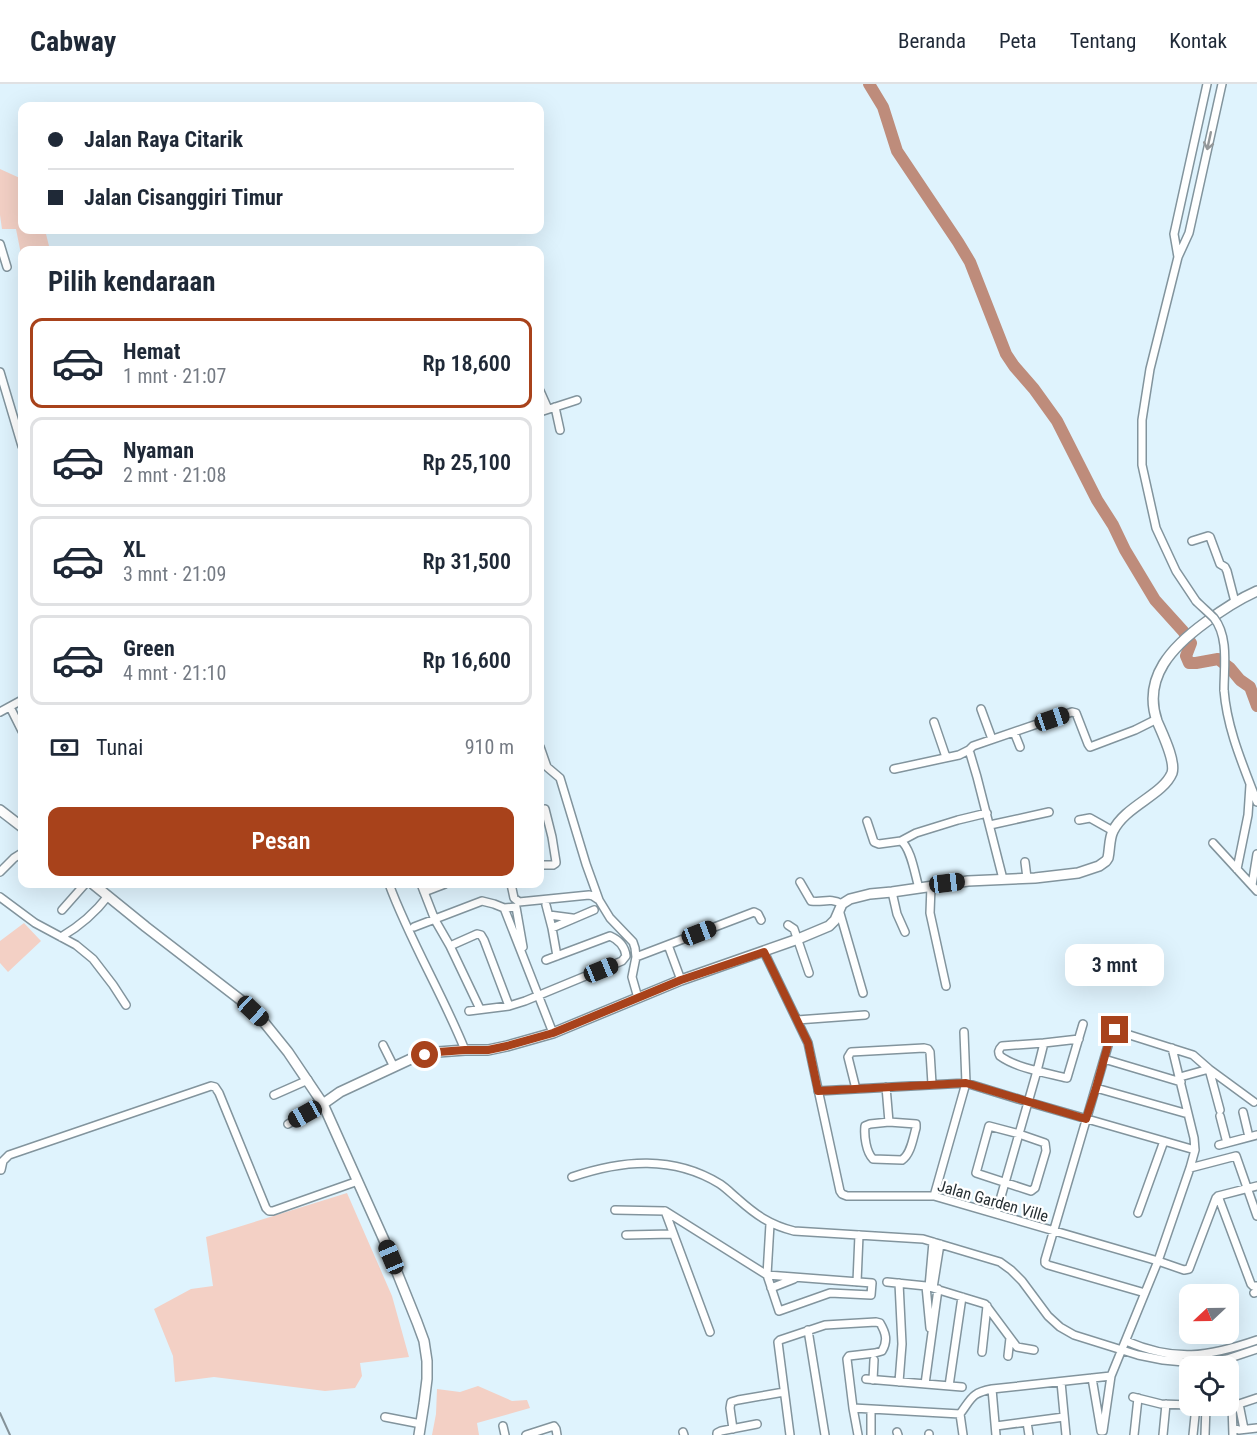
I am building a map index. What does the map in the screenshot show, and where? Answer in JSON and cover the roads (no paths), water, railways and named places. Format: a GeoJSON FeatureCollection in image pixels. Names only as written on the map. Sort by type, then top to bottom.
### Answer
{"type":"FeatureCollection","features":[{"type":"Feature","properties":{"kind":"street"},"geometry":{"type":"LineString","coordinates":[[1178,258],[1174,234],[1207,84]]}},
{"type":"Feature","properties":{"kind":"street"},"geometry":{"type":"LineString","coordinates":[[1222,84],[1189,233],[1178,258],[1150,369],[1142,420],[1142,465],[1156,528],[1176,571],[1196,601],[1214,619],[1220,630],[1223,640],[1226,708],[1232,732],[1257,802]]}},
{"type":"Feature","properties":{"kind":"street"},"geometry":{"type":"LineString","coordinates":[[0,244],[7,267]]}},
{"type":"Feature","properties":{"kind":"street"},"geometry":{"type":"LineString","coordinates":[[0,372],[18,433]]}},
{"type":"Feature","properties":{"kind":"street"},"geometry":{"type":"LineString","coordinates":[[544,397],[561,430]]}},
{"type":"Feature","properties":{"kind":"street"},"geometry":{"type":"LineString","coordinates":[[544,411],[577,400]]}},
{"type":"Feature","properties":{"kind":"street"},"geometry":{"type":"LineString","coordinates":[[1192,541],[1210,537],[1220,564],[1227,571],[1235,602]]}},
{"type":"Feature","properties":{"kind":"street"},"geometry":{"type":"LineString","coordinates":[[288,1124],[340,1092],[413,1058],[438,1052],[488,1050],[553,1033],[681,980],[798,939],[829,926],[835,920],[841,907],[850,899],[968,880],[1078,873],[1099,866],[1108,858],[1113,831],[1126,813],[1164,784],[1173,769],[1172,760],[1156,719],[1153,701],[1156,679],[1167,657],[1192,632],[1235,602],[1257,591]]}},
{"type":"Feature","properties":{"kind":"street"},"geometry":{"type":"LineString","coordinates":[[0,712],[18,702]]}},
{"type":"Feature","properties":{"kind":"street"},"geometry":{"type":"LineString","coordinates":[[10,707],[18,723]]}},
{"type":"Feature","properties":{"kind":"street"},"geometry":{"type":"LineString","coordinates":[[981,709],[993,739]]}},
{"type":"Feature","properties":{"kind":"street"},"geometry":{"type":"LineString","coordinates":[[894,769],[959,755],[973,746],[1074,712],[1090,747],[1135,730],[1156,719]]}},
{"type":"Feature","properties":{"kind":"street"},"geometry":{"type":"LineString","coordinates":[[934,722],[946,758]]}},
{"type":"Feature","properties":{"kind":"street"},"geometry":{"type":"LineString","coordinates":[[1014,732],[1020,747]]}},
{"type":"Feature","properties":{"kind":"street"},"geometry":{"type":"LineString","coordinates":[[969,750],[978,777],[1003,879]]}},
{"type":"Feature","properties":{"kind":"street"},"geometry":{"type":"LineString","coordinates":[[544,758],[547,767],[560,778],[599,900],[606,913],[633,942],[636,957],[632,977],[638,998]]}},
{"type":"Feature","properties":{"kind":"street"},"geometry":{"type":"LineString","coordinates":[[1237,869],[1248,815],[1250,782]]}},
{"type":"Feature","properties":{"kind":"street"},"geometry":{"type":"LineString","coordinates":[[544,865],[556,863],[545,809]]}},
{"type":"Feature","properties":{"kind":"street"},"geometry":{"type":"LineString","coordinates":[[0,810],[18,824]]}},
{"type":"Feature","properties":{"kind":"street"},"geometry":{"type":"LineString","coordinates":[[990,825],[1049,812]]}},
{"type":"Feature","properties":{"kind":"street"},"geometry":{"type":"LineString","coordinates":[[867,821],[874,842],[879,844],[901,841],[916,833],[987,813]]}},
{"type":"Feature","properties":{"kind":"street"},"geometry":{"type":"LineString","coordinates":[[1079,820],[1090,818],[1113,831]]}},
{"type":"Feature","properties":{"kind":"street"},"geometry":{"type":"LineString","coordinates":[[901,841],[904,842],[908,851],[919,888]]}},
{"type":"Feature","properties":{"kind":"street"},"geometry":{"type":"LineString","coordinates":[[1213,843],[1254,888]]}},
{"type":"Feature","properties":{"kind":"street"},"geometry":{"type":"LineString","coordinates":[[1254,888],[1257,854]]}},
{"type":"Feature","properties":{"kind":"street"},"geometry":{"type":"LineString","coordinates":[[0,872],[18,856]]}},
{"type":"Feature","properties":{"kind":"street"},"geometry":{"type":"LineString","coordinates":[[1025,862],[1027,878]]}},
{"type":"Feature","properties":{"kind":"street"},"geometry":{"type":"LineString","coordinates":[[800,882],[811,901],[836,900],[841,907],[863,993]]}},
{"type":"Feature","properties":{"kind":"street"},"geometry":{"type":"LineString","coordinates":[[931,886],[930,913],[946,986]]}},
{"type":"Feature","properties":{"kind":"street"},"geometry":{"type":"LineString","coordinates":[[62,910],[81,888]]}},
{"type":"Feature","properties":{"kind":"street"},"geometry":{"type":"LineString","coordinates":[[98,888],[253,1011],[277,1036],[323,1104],[399,1275],[424,1341],[427,1379],[419,1435]]}},
{"type":"Feature","properties":{"kind":"street"},"geometry":{"type":"LineString","coordinates":[[391,888],[408,931],[451,1015],[465,1050]]}},
{"type":"Feature","properties":{"kind":"street"},"geometry":{"type":"LineString","coordinates":[[422,888],[435,920],[480,1009]]}},
{"type":"Feature","properties":{"kind":"street"},"geometry":{"type":"LineString","coordinates":[[424,892],[434,888]]}},
{"type":"Feature","properties":{"kind":"street"},"geometry":{"type":"LineString","coordinates":[[512,888],[514,898],[519,902],[589,895],[599,900]]}},
{"type":"Feature","properties":{"kind":"street"},"geometry":{"type":"LineString","coordinates":[[892,892],[897,914],[905,932]]}},
{"type":"Feature","properties":{"kind":"street"},"geometry":{"type":"LineString","coordinates":[[61,937],[90,916],[108,896]]}},
{"type":"Feature","properties":{"kind":"street"},"geometry":{"type":"LineString","coordinates":[[0,897],[35,922],[76,945],[93,960],[126,1005]]}},
{"type":"Feature","properties":{"kind":"street"},"geometry":{"type":"LineString","coordinates":[[414,927],[482,901],[504,908],[553,1033]]}},
{"type":"Feature","properties":{"kind":"street"},"geometry":{"type":"LineString","coordinates":[[546,905],[557,956]]}},
{"type":"Feature","properties":{"kind":"street"},"geometry":{"type":"LineString","coordinates":[[552,928],[594,910]]}},
{"type":"Feature","properties":{"kind":"street"},"geometry":{"type":"LineString","coordinates":[[636,957],[752,913],[758,914],[760,920]]}},
{"type":"Feature","properties":{"kind":"street"},"geometry":{"type":"LineString","coordinates":[[549,915],[575,918]]}},
{"type":"Feature","properties":{"kind":"street"},"geometry":{"type":"LineString","coordinates":[[788,925],[794,929],[809,973]]}},
{"type":"Feature","properties":{"kind":"street"},"geometry":{"type":"LineString","coordinates":[[450,946],[481,934],[509,1006]]}},
{"type":"Feature","properties":{"kind":"street"},"geometry":{"type":"LineString","coordinates":[[468,1011],[509,1006],[538,995],[622,961],[626,956],[626,951],[610,936],[546,960]]}},
{"type":"Feature","properties":{"kind":"street"},"geometry":{"type":"LineString","coordinates":[[668,945],[681,980]]}},
{"type":"Feature","properties":{"kind":"street","name":"Jalan Garden Ville"},"geometry":{"type":"LineString","coordinates":[[764,952],[808,1043],[840,1191],[847,1197],[934,1196],[1184,1270],[1189,1269],[1214,1200],[1218,1196]]}},
{"type":"Feature","properties":{"kind":"street"},"geometry":{"type":"LineString","coordinates":[[797,1020],[865,1016]]}},
{"type":"Feature","properties":{"kind":"street"},"geometry":{"type":"LineString","coordinates":[[1079,1039],[1002,1046],[999,1052],[1000,1056],[1008,1061],[1067,1078],[1079,1039],[1083,1024]]}},
{"type":"Feature","properties":{"kind":"street"},"geometry":{"type":"LineString","coordinates":[[1145,1293],[1045,1263],[1113,1030],[1193,1055],[1254,1102]]}},
{"type":"Feature","properties":{"kind":"street"},"geometry":{"type":"LineString","coordinates":[[934,1196],[966,1083],[964,1032]]}},
{"type":"Feature","properties":{"kind":"street"},"geometry":{"type":"LineString","coordinates":[[996,1214],[1044,1043]]}},
{"type":"Feature","properties":{"kind":"street"},"geometry":{"type":"LineString","coordinates":[[383,1045],[394,1067]]}},
{"type":"Feature","properties":{"kind":"street"},"geometry":{"type":"LineString","coordinates":[[856,1089],[848,1057],[851,1052],[928,1048],[932,1084]]}},
{"type":"Feature","properties":{"kind":"street"},"geometry":{"type":"LineString","coordinates":[[1092,1378],[1102,1432],[1111,1376],[1158,1261],[1195,1150],[1172,1048]]}},
{"type":"Feature","properties":{"kind":"street"},"geometry":{"type":"LineString","coordinates":[[1104,1059],[1180,1080],[1209,1068]]}},
{"type":"Feature","properties":{"kind":"street"},"geometry":{"type":"LineString","coordinates":[[1209,1068],[1227,1143]]}},
{"type":"Feature","properties":{"kind":"street"},"geometry":{"type":"LineString","coordinates":[[274,1095],[308,1080]]}},
{"type":"Feature","properties":{"kind":"street"},"geometry":{"type":"LineString","coordinates":[[818,1091],[966,1083],[1195,1150]]}},
{"type":"Feature","properties":{"kind":"street"},"geometry":{"type":"LineString","coordinates":[[2,1170],[3,1161],[9,1155],[211,1086],[215,1087],[219,1094],[269,1211],[358,1181]]}},
{"type":"Feature","properties":{"kind":"street"},"geometry":{"type":"LineString","coordinates":[[886,1087],[889,1122]]}},
{"type":"Feature","properties":{"kind":"street"},"geometry":{"type":"LineString","coordinates":[[1096,1088],[1188,1114]]}},
{"type":"Feature","properties":{"kind":"street"},"geometry":{"type":"LineString","coordinates":[[1243,1112],[1249,1137]]}},
{"type":"Feature","properties":{"kind":"street"},"geometry":{"type":"LineString","coordinates":[[889,1122],[916,1124],[908,1154],[902,1160],[871,1158],[865,1126],[889,1122]]}},
{"type":"Feature","properties":{"kind":"street"},"geometry":{"type":"LineString","coordinates":[[989,1126],[1019,1134],[1045,1143],[1046,1151],[1035,1188],[1031,1191],[976,1173],[989,1126]]}},
{"type":"Feature","properties":{"kind":"street"},"geometry":{"type":"LineString","coordinates":[[1219,1145],[1257,1135]]}},
{"type":"Feature","properties":{"kind":"street"},"geometry":{"type":"LineString","coordinates":[[1138,1213],[1164,1141]]}},
{"type":"Feature","properties":{"kind":"street"},"geometry":{"type":"LineString","coordinates":[[1190,1168],[1236,1156],[1257,1216]]}},
{"type":"Feature","properties":{"kind":"street"},"geometry":{"type":"LineString","coordinates":[[572,1178],[611,1166],[638,1162],[672,1166],[721,1185],[753,1212],[779,1228],[794,1232],[923,1239],[1000,1262],[1022,1281],[1048,1316],[1060,1327],[1074,1335],[1122,1350],[1179,1363]]}},
{"type":"Feature","properties":{"kind":"street"},"geometry":{"type":"LineString","coordinates":[[1256,1290],[1251,1284],[1218,1196],[1257,1186]]}},
{"type":"Feature","properties":{"kind":"street"},"geometry":{"type":"LineString","coordinates":[[615,1210],[665,1211],[766,1275],[872,1283],[871,1295],[830,1293],[779,1311],[766,1275],[771,1224]]}},
{"type":"Feature","properties":{"kind":"street"},"geometry":{"type":"LineString","coordinates":[[665,1211],[710,1332]]}},
{"type":"Feature","properties":{"kind":"street"},"geometry":{"type":"LineString","coordinates":[[626,1235],[674,1234]]}},
{"type":"Feature","properties":{"kind":"street"},"geometry":{"type":"LineString","coordinates":[[857,1282],[859,1235]]}},
{"type":"Feature","properties":{"kind":"street"},"geometry":{"type":"LineString","coordinates":[[925,1384],[931,1339],[931,1288],[937,1243]]}},
{"type":"Feature","properties":{"kind":"street"},"geometry":{"type":"LineString","coordinates":[[771,1288],[798,1278]]}},
{"type":"Feature","properties":{"kind":"street"},"geometry":{"type":"LineString","coordinates":[[887,1282],[931,1288],[985,1304],[1017,1347],[1034,1350]]}},
{"type":"Feature","properties":{"kind":"street"},"geometry":{"type":"LineString","coordinates":[[899,1283],[902,1344],[899,1382]]}},
{"type":"Feature","properties":{"kind":"street"},"geometry":{"type":"LineString","coordinates":[[931,1288],[931,1339]]}},
{"type":"Feature","properties":{"kind":"street"},"geometry":{"type":"LineString","coordinates":[[949,1386],[962,1297]]}},
{"type":"Feature","properties":{"kind":"street"},"geometry":{"type":"LineString","coordinates":[[982,1353],[987,1306]]}},
{"type":"Feature","properties":{"kind":"street"},"geometry":{"type":"LineString","coordinates":[[790,1435],[778,1342],[825,1325],[876,1322],[880,1323],[886,1336],[886,1345],[882,1351],[849,1356],[847,1359],[858,1435]]}},
{"type":"Feature","properties":{"kind":"street"},"geometry":{"type":"LineString","coordinates":[[808,1330],[825,1435]]}},
{"type":"Feature","properties":{"kind":"street"},"geometry":{"type":"LineString","coordinates":[[1008,1356],[1010,1338]]}},
{"type":"Feature","properties":{"kind":"street"},"geometry":{"type":"LineString","coordinates":[[1126,1341],[1154,1351],[1194,1355],[1222,1351],[1257,1340]]}},
{"type":"Feature","properties":{"kind":"street"},"geometry":{"type":"LineString","coordinates":[[1236,1356],[1257,1349]]}},
{"type":"Feature","properties":{"kind":"street"},"geometry":{"type":"LineString","coordinates":[[874,1360],[870,1379],[962,1387]]}},
{"type":"Feature","properties":{"kind":"street"},"geometry":{"type":"LineString","coordinates":[[963,1435],[960,1414],[976,1393],[992,1389],[1111,1376]]}},
{"type":"Feature","properties":{"kind":"street"},"geometry":{"type":"LineString","coordinates":[[1061,1382],[1066,1435]]}},
{"type":"Feature","properties":{"kind":"street"},"geometry":{"type":"LineString","coordinates":[[992,1389],[996,1435]]}},
{"type":"Feature","properties":{"kind":"street"},"geometry":{"type":"LineString","coordinates":[[733,1429],[731,1402],[784,1392]]}},
{"type":"Feature","properties":{"kind":"street"},"geometry":{"type":"LineString","coordinates":[[1134,1435],[1136,1398],[1179,1405]]}},
{"type":"Feature","properties":{"kind":"street"},"geometry":{"type":"LineString","coordinates":[[1239,1402],[1257,1398]]}},
{"type":"Feature","properties":{"kind":"street"},"geometry":{"type":"LineString","coordinates":[[1163,1435],[1166,1404]]}},
{"type":"Feature","properties":{"kind":"street"},"geometry":{"type":"LineString","coordinates":[[853,1408],[960,1414]]}},
{"type":"Feature","properties":{"kind":"street"},"geometry":{"type":"LineString","coordinates":[[871,1409],[871,1435]]}},
{"type":"Feature","properties":{"kind":"street"},"geometry":{"type":"LineString","coordinates":[[1193,1435],[1195,1416]]}},
{"type":"Feature","properties":{"kind":"street"},"geometry":{"type":"LineString","coordinates":[[1204,1435],[1205,1416]]}},
{"type":"Feature","properties":{"kind":"street"},"geometry":{"type":"LineString","coordinates":[[1233,1416],[1233,1432],[1257,1428]]}},
{"type":"Feature","properties":{"kind":"street"},"geometry":{"type":"LineString","coordinates":[[1238,1416],[1244,1429]]}},
{"type":"Feature","properties":{"kind":"street"},"geometry":{"type":"LineString","coordinates":[[385,1417],[421,1424]]}},
{"type":"Feature","properties":{"kind":"street"},"geometry":{"type":"LineString","coordinates":[[996,1426],[1064,1417]]}},
{"type":"Feature","properties":{"kind":"street"},"geometry":{"type":"LineString","coordinates":[[1027,1422],[1029,1435]]}},
{"type":"Feature","properties":{"kind":"street"},"geometry":{"type":"LineString","coordinates":[[717,1435],[721,1431],[757,1425]]}},
{"type":"Feature","properties":{"kind":"street"},"geometry":{"type":"LineString","coordinates":[[503,1426],[505,1435]]}},
{"type":"Feature","properties":{"kind":"street"},"geometry":{"type":"LineString","coordinates":[[526,1435],[554,1426],[557,1435]]}},
{"type":"Feature","properties":{"kind":"waterway"},"geometry":{"type":"LineString","coordinates":[[869,84],[883,107],[897,151],[970,262],[1006,354],[1057,421],[1097,500],[1155,600],[1191,643],[1186,656],[1189,663],[1218,659],[1250,687],[1257,706]]}},
{"type":"Feature","properties":{"kind":"railway"},"geometry":{"type":"LineString","coordinates":[[0,1413],[10,1435]]}}]}
